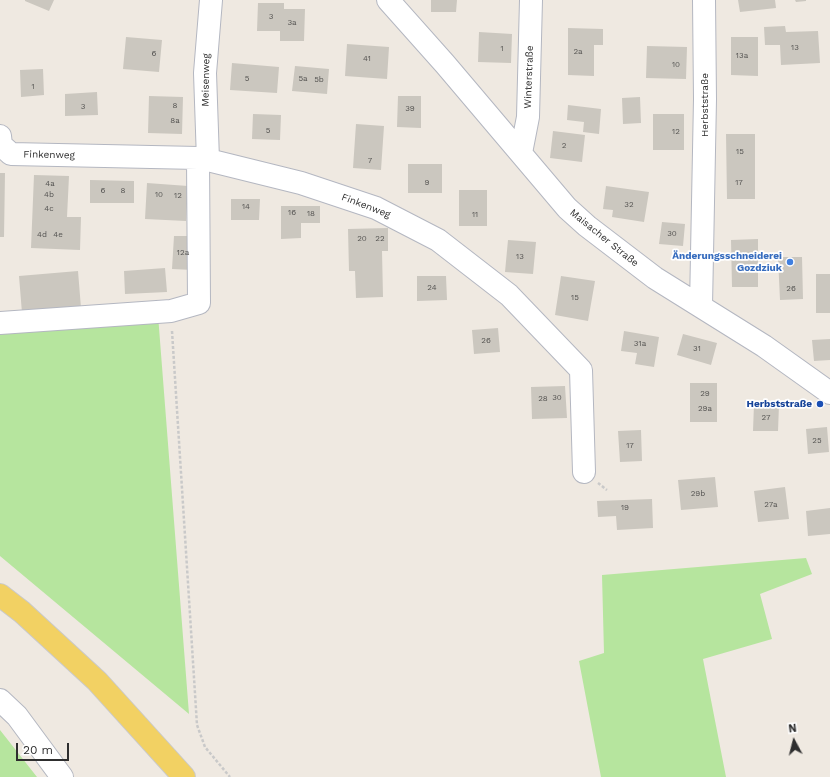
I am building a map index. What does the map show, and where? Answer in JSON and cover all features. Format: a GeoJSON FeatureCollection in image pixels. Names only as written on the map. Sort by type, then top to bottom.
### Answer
{"type":"FeatureCollection","features":[{"type":"Feature","properties":{"kind":"main road"},"geometry":{"type":"LineString","coordinates":[[0,594],[22,612],[97,681],[184,777]]}},
{"type":"Feature","properties":{"kind":"street","name":"Meisenweg"},"geometry":{"type":"LineString","coordinates":[[171,311],[199,303],[205,73],[211,0]]}},
{"type":"Feature","properties":{"kind":"street","name":"Maisacher Straße"},"geometry":{"type":"LineString","coordinates":[[388,0],[445,64],[567,208],[587,226],[655,278],[764,346],[830,393]]}},
{"type":"Feature","properties":{"kind":"street","name":"Winterstraße"},"geometry":{"type":"LineString","coordinates":[[521,154],[528,117],[531,0]]}},
{"type":"Feature","properties":{"kind":"street","name":"Herbststraße"},"geometry":{"type":"LineString","coordinates":[[701,306],[706,99],[704,0]]}},
{"type":"Feature","properties":{"kind":"street","name":"Finkenweg"},"geometry":{"type":"LineString","coordinates":[[0,140],[10,154],[203,159],[301,183],[376,208],[438,240],[509,295],[581,370],[584,472]]}},
{"type":"Feature","properties":{"kind":"street"},"geometry":{"type":"LineString","coordinates":[[0,323],[171,311]]}},
{"type":"Feature","properties":{"kind":"street"},"geometry":{"type":"LineString","coordinates":[[0,700],[17,716],[62,777]]}},
{"type":"Feature","properties":{"kind":"path"},"geometry":{"type":"LineString","coordinates":[[171,311],[197,725],[205,747],[230,777]]}},
{"type":"Feature","properties":{"kind":"green space"},"geometry":{"type":"Polygon","coordinates":[[[158,315],[189,714],[0,556],[0,328],[158,315]]]}},
{"type":"Feature","properties":{"kind":"green space"},"geometry":{"type":"Polygon","coordinates":[[[806,558],[812,574],[760,594],[772,639],[703,659],[726,777],[601,777],[579,661],[604,653],[602,575],[806,558]]]}},
{"type":"Feature","properties":{"kind":"green space"},"geometry":{"type":"Polygon","coordinates":[[[0,730],[37,777],[0,777],[0,730]]]}},
{"type":"Feature","properties":{"kind":"building"},"geometry":{"type":"Polygon","coordinates":[[[25,0],[54,0],[49,11],[25,0]]]}},
{"type":"Feature","properties":{"kind":"building"},"geometry":{"type":"Polygon","coordinates":[[[431,0],[457,0],[456,12],[431,12],[431,0]]]}},
{"type":"Feature","properties":{"kind":"building"},"geometry":{"type":"Polygon","coordinates":[[[738,0],[775,0],[776,8],[740,12],[738,0]]]}},
{"type":"Feature","properties":{"kind":"building"},"geometry":{"type":"Polygon","coordinates":[[[795,0],[806,0],[806,1],[796,2],[795,0]]]}},
{"type":"Feature","properties":{"kind":"building"},"geometry":{"type":"Polygon","coordinates":[[[258,3],[284,3],[284,9],[305,9],[304,41],[280,41],[280,31],[257,31],[258,3]]]}},
{"type":"Feature","properties":{"kind":"building"},"geometry":{"type":"Polygon","coordinates":[[[785,26],[786,32],[818,31],[820,63],[781,65],[780,45],[765,45],[764,27],[785,26]]]}},
{"type":"Feature","properties":{"kind":"building"},"geometry":{"type":"Polygon","coordinates":[[[568,28],[603,29],[603,45],[594,45],[594,76],[568,75],[568,28]]]}},
{"type":"Feature","properties":{"kind":"building"},"geometry":{"type":"Polygon","coordinates":[[[479,32],[512,34],[511,63],[478,62],[479,32]]]}},
{"type":"Feature","properties":{"kind":"building"},"geometry":{"type":"Polygon","coordinates":[[[126,37],[162,40],[159,72],[123,69],[126,37]]]}},
{"type":"Feature","properties":{"kind":"building"},"geometry":{"type":"Polygon","coordinates":[[[731,37],[758,37],[758,76],[731,75],[731,37]]]}},
{"type":"Feature","properties":{"kind":"building"},"geometry":{"type":"Polygon","coordinates":[[[347,44],[389,47],[387,79],[345,76],[347,44]]]}},
{"type":"Feature","properties":{"kind":"building"},"geometry":{"type":"Polygon","coordinates":[[[647,46],[687,47],[686,79],[646,78],[647,46]]]}},
{"type":"Feature","properties":{"kind":"building"},"geometry":{"type":"Polygon","coordinates":[[[232,63],[279,67],[277,93],[230,90],[232,63]]]}},
{"type":"Feature","properties":{"kind":"building"},"geometry":{"type":"Polygon","coordinates":[[[295,66],[329,69],[327,94],[292,91],[295,66]]]}},
{"type":"Feature","properties":{"kind":"building"},"geometry":{"type":"Polygon","coordinates":[[[43,69],[44,95],[21,97],[20,70],[43,69]]]}},
{"type":"Feature","properties":{"kind":"building"},"geometry":{"type":"Polygon","coordinates":[[[97,92],[98,115],[65,116],[65,94],[97,92]]]}},
{"type":"Feature","properties":{"kind":"building"},"geometry":{"type":"Polygon","coordinates":[[[149,96],[183,97],[182,134],[148,133],[149,96]]]}},
{"type":"Feature","properties":{"kind":"building"},"geometry":{"type":"Polygon","coordinates":[[[398,96],[421,96],[421,128],[397,127],[398,96]]]}},
{"type":"Feature","properties":{"kind":"building"},"geometry":{"type":"Polygon","coordinates":[[[640,97],[641,123],[623,124],[622,98],[640,97]]]}},
{"type":"Feature","properties":{"kind":"building"},"geometry":{"type":"Polygon","coordinates":[[[568,105],[601,109],[599,134],[583,132],[584,122],[567,120],[568,105]]]}},
{"type":"Feature","properties":{"kind":"building"},"geometry":{"type":"Polygon","coordinates":[[[253,114],[281,115],[280,140],[252,139],[253,114]]]}},
{"type":"Feature","properties":{"kind":"building"},"geometry":{"type":"Polygon","coordinates":[[[653,114],[684,114],[684,150],[653,150],[653,114]]]}},
{"type":"Feature","properties":{"kind":"building"},"geometry":{"type":"Polygon","coordinates":[[[356,124],[384,126],[381,170],[353,168],[356,124]]]}},
{"type":"Feature","properties":{"kind":"building"},"geometry":{"type":"Polygon","coordinates":[[[553,131],[585,135],[582,162],[550,158],[553,131]]]}},
{"type":"Feature","properties":{"kind":"building"},"geometry":{"type":"Polygon","coordinates":[[[726,134],[755,134],[755,199],[727,199],[726,134]]]}},
{"type":"Feature","properties":{"kind":"building"},"geometry":{"type":"Polygon","coordinates":[[[408,164],[442,164],[442,193],[408,193],[408,164]]]}},
{"type":"Feature","properties":{"kind":"building"},"geometry":{"type":"Polygon","coordinates":[[[0,173],[5,173],[4,237],[0,237],[0,173]]]}},
{"type":"Feature","properties":{"kind":"building"},"geometry":{"type":"Polygon","coordinates":[[[34,175],[69,176],[67,217],[81,217],[80,250],[31,248],[34,175]]]}},
{"type":"Feature","properties":{"kind":"building"},"geometry":{"type":"Polygon","coordinates":[[[90,180],[134,181],[134,203],[90,203],[90,180]]]}},
{"type":"Feature","properties":{"kind":"building"},"geometry":{"type":"Polygon","coordinates":[[[147,183],[188,186],[186,221],[145,219],[147,183]]]}},
{"type":"Feature","properties":{"kind":"building"},"geometry":{"type":"Polygon","coordinates":[[[606,186],[649,192],[644,222],[612,217],[613,210],[603,209],[606,186]]]}},
{"type":"Feature","properties":{"kind":"building"},"geometry":{"type":"Polygon","coordinates":[[[459,190],[487,190],[487,226],[459,226],[459,190]]]}},
{"type":"Feature","properties":{"kind":"building"},"geometry":{"type":"Polygon","coordinates":[[[231,199],[260,199],[259,220],[231,220],[231,199]]]}},
{"type":"Feature","properties":{"kind":"building"},"geometry":{"type":"Polygon","coordinates":[[[281,206],[320,206],[320,223],[301,223],[301,238],[281,239],[281,206]]]}},
{"type":"Feature","properties":{"kind":"building"},"geometry":{"type":"Polygon","coordinates":[[[662,222],[685,224],[683,246],[659,244],[662,222]]]}},
{"type":"Feature","properties":{"kind":"building"},"geometry":{"type":"Polygon","coordinates":[[[388,228],[388,251],[382,251],[383,297],[356,298],[355,271],[349,271],[348,229],[388,228]]]}},
{"type":"Feature","properties":{"kind":"building"},"geometry":{"type":"Polygon","coordinates":[[[174,236],[194,236],[193,270],[172,269],[174,236]]]}},
{"type":"Feature","properties":{"kind":"building"},"geometry":{"type":"Polygon","coordinates":[[[758,239],[758,287],[732,287],[731,240],[758,239]]]}},
{"type":"Feature","properties":{"kind":"building"},"geometry":{"type":"Polygon","coordinates":[[[508,240],[536,242],[533,274],[505,272],[508,240]]]}},
{"type":"Feature","properties":{"kind":"building"},"geometry":{"type":"Polygon","coordinates":[[[778,257],[802,257],[803,299],[780,300],[778,257]]]}},
{"type":"Feature","properties":{"kind":"building"},"geometry":{"type":"Polygon","coordinates":[[[165,268],[167,292],[125,294],[124,271],[165,268]]]}},
{"type":"Feature","properties":{"kind":"building"},"geometry":{"type":"Polygon","coordinates":[[[78,271],[81,308],[22,313],[19,276],[78,271]]]}},
{"type":"Feature","properties":{"kind":"building"},"geometry":{"type":"Polygon","coordinates":[[[816,274],[830,274],[830,313],[816,313],[816,274]]]}},
{"type":"Feature","properties":{"kind":"building"},"geometry":{"type":"Polygon","coordinates":[[[417,276],[446,276],[447,300],[417,301],[417,276]]]}},
{"type":"Feature","properties":{"kind":"building"},"geometry":{"type":"Polygon","coordinates":[[[561,276],[595,281],[588,321],[555,315],[561,276]]]}},
{"type":"Feature","properties":{"kind":"building"},"geometry":{"type":"Polygon","coordinates":[[[498,328],[500,352],[474,354],[472,330],[498,328]]]}},
{"type":"Feature","properties":{"kind":"building"},"geometry":{"type":"Polygon","coordinates":[[[624,331],[659,337],[654,367],[635,364],[637,353],[621,351],[624,331]]]}},
{"type":"Feature","properties":{"kind":"building"},"geometry":{"type":"Polygon","coordinates":[[[683,334],[717,343],[711,365],[677,355],[683,334]]]}},
{"type":"Feature","properties":{"kind":"building"},"geometry":{"type":"Polygon","coordinates":[[[830,339],[830,360],[814,361],[812,340],[830,339]]]}},
{"type":"Feature","properties":{"kind":"building"},"geometry":{"type":"Polygon","coordinates":[[[690,383],[717,383],[717,422],[690,422],[690,383]]]}},
{"type":"Feature","properties":{"kind":"building"},"geometry":{"type":"Polygon","coordinates":[[[565,386],[567,418],[532,419],[531,387],[565,386]]]}},
{"type":"Feature","properties":{"kind":"building"},"geometry":{"type":"Polygon","coordinates":[[[754,404],[779,405],[778,431],[753,431],[754,404]]]}},
{"type":"Feature","properties":{"kind":"building"},"geometry":{"type":"Polygon","coordinates":[[[827,427],[829,452],[808,454],[806,429],[827,427]]]}},
{"type":"Feature","properties":{"kind":"building"},"geometry":{"type":"Polygon","coordinates":[[[641,430],[642,461],[620,462],[618,431],[641,430]]]}},
{"type":"Feature","properties":{"kind":"building"},"geometry":{"type":"Polygon","coordinates":[[[715,477],[718,507],[681,510],[678,480],[715,477]]]}},
{"type":"Feature","properties":{"kind":"building"},"geometry":{"type":"Polygon","coordinates":[[[785,487],[789,519],[758,522],[754,491],[785,487]]]}},
{"type":"Feature","properties":{"kind":"building"},"geometry":{"type":"Polygon","coordinates":[[[652,499],[653,528],[617,530],[616,516],[598,517],[597,501],[652,499]]]}},
{"type":"Feature","properties":{"kind":"building"},"geometry":{"type":"Polygon","coordinates":[[[830,508],[830,534],[808,536],[806,511],[830,508]]]}},
{"type":"Feature","properties":{"kind":"place","name":"Änderungsschneiderei Gozdziuk"},"geometry":{"type":"Point","coordinates":[790,262]}},
{"type":"Feature","properties":{"kind":"place","name":"Herbststraße"},"geometry":{"type":"Point","coordinates":[820,404]}}]}
